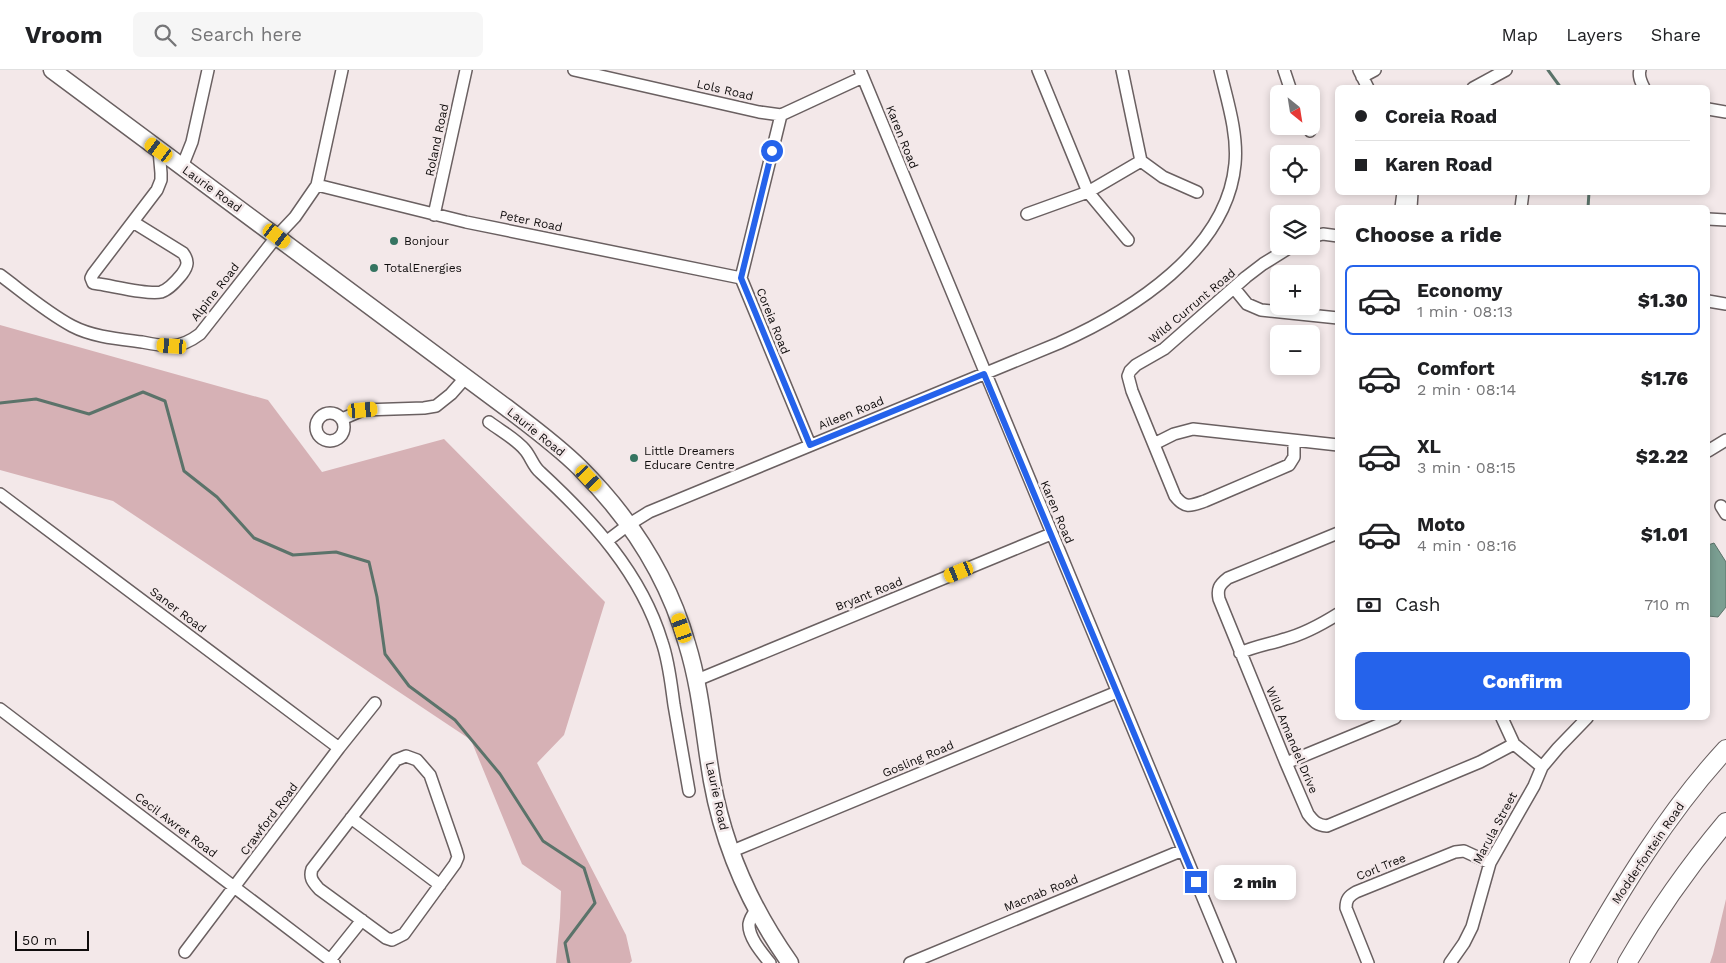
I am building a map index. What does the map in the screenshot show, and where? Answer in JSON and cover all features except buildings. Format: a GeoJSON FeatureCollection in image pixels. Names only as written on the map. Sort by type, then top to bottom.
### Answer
{"type":"FeatureCollection","features":[{"type":"Feature","properties":{"kind":"main road","name":"Laurie Road"},"geometry":{"type":"LineString","coordinates":[[52,70],[537,431],[579,467],[617,509],[650,557],[677,614],[697,680],[712,781],[730,852],[756,910],[790,963]]}},
{"type":"Feature","properties":{"kind":"main road","name":"Modderfontein Road"},"geometry":{"type":"LineString","coordinates":[[1579,963],[1610,908],[1657,835],[1707,770],[1726,749]]}},
{"type":"Feature","properties":{"kind":"main road"},"geometry":{"type":"LineString","coordinates":[[1627,963],[1661,908],[1701,852],[1726,822]]}},
{"type":"Feature","properties":{"kind":"street"},"geometry":{"type":"LineString","coordinates":[[182,167],[192,142],[208,70]]}},
{"type":"Feature","properties":{"kind":"street"},"geometry":{"type":"LineString","coordinates":[[317,185],[342,70]]}},
{"type":"Feature","properties":{"kind":"street","name":"Roland Road"},"geometry":{"type":"LineString","coordinates":[[434,215],[466,70]]}},
{"type":"Feature","properties":{"kind":"street","name":"Lols Road"},"geometry":{"type":"LineString","coordinates":[[574,70],[759,112],[780,115]]}},
{"type":"Feature","properties":{"kind":"street"},"geometry":{"type":"LineString","coordinates":[[1038,70],[1088,192],[1128,240]]}},
{"type":"Feature","properties":{"kind":"street"},"geometry":{"type":"LineString","coordinates":[[1122,70],[1141,161],[1163,177],[1197,192]]}},
{"type":"Feature","properties":{"kind":"street","name":"Aileen Road"},"geometry":{"type":"LineString","coordinates":[[607,541],[628,524],[650,512],[1085,332],[1140,298],[1187,259],[1208,234],[1221,214],[1231,188],[1236,163],[1234,134],[1220,70]]}},
{"type":"Feature","properties":{"kind":"street"},"geometry":{"type":"LineString","coordinates":[[1284,70],[1289,85]]}},
{"type":"Feature","properties":{"kind":"street"},"geometry":{"type":"LineString","coordinates":[[1363,78],[1375,70]]}},
{"type":"Feature","properties":{"kind":"street"},"geometry":{"type":"LineString","coordinates":[[1479,85],[1506,70]]}},
{"type":"Feature","properties":{"kind":"street"},"geometry":{"type":"LineString","coordinates":[[1640,70],[1642,85]]}},
{"type":"Feature","properties":{"kind":"street"},"geometry":{"type":"LineString","coordinates":[[780,115],[861,74]]}},
{"type":"Feature","properties":{"kind":"street","name":"Karen Road"},"geometry":{"type":"LineString","coordinates":[[861,74],[1230,963]]}},
{"type":"Feature","properties":{"kind":"street"},"geometry":{"type":"LineString","coordinates":[[1710,109],[1726,112]]}},
{"type":"Feature","properties":{"kind":"street","name":"Coreia Road"},"geometry":{"type":"LineString","coordinates":[[780,115],[741,278],[810,445]]}},
{"type":"Feature","properties":{"kind":"street"},"geometry":{"type":"LineString","coordinates":[[133,222],[183,253],[187,258],[188,265],[169,288],[163,292],[99,284],[92,280],[93,274],[157,190],[161,180],[159,150]]}},
{"type":"Feature","properties":{"kind":"street"},"geometry":{"type":"LineString","coordinates":[[1026,214],[1088,192],[1141,161]]}},
{"type":"Feature","properties":{"kind":"street","name":"Peter Road"},"geometry":{"type":"LineString","coordinates":[[317,185],[434,215],[741,278]]}},
{"type":"Feature","properties":{"kind":"street","name":"Alpine Road"},"geometry":{"type":"LineString","coordinates":[[0,275],[61,319],[80,329],[112,338],[172,346],[182,344],[200,334],[277,236],[295,218],[317,185]]}},
{"type":"Feature","properties":{"kind":"street"},"geometry":{"type":"LineString","coordinates":[[1710,219],[1726,220]]}},
{"type":"Feature","properties":{"kind":"street"},"geometry":{"type":"LineString","coordinates":[[1320,234],[1335,236]]}},
{"type":"Feature","properties":{"kind":"street","name":"Wild Currunt Road"},"geometry":{"type":"LineString","coordinates":[[1154,444],[1129,383],[1128,376],[1130,370],[1164,349],[1234,288],[1263,264],[1278,255]]}},
{"type":"Feature","properties":{"kind":"street"},"geometry":{"type":"LineString","coordinates":[[1234,288],[1248,304],[1261,310],[1335,318]]}},
{"type":"Feature","properties":{"kind":"street"},"geometry":{"type":"LineString","coordinates":[[1710,301],[1726,304]]}},
{"type":"Feature","properties":{"kind":"street"},"geometry":{"type":"LineString","coordinates":[[342,419],[363,410],[436,406],[444,401],[466,377]]}},
{"type":"Feature","properties":{"kind":"street"},"geometry":{"type":"LineString","coordinates":[[489,422],[522,446],[537,470],[568,498],[607,541],[629,571],[643,595],[654,619],[667,659],[689,791]]}},
{"type":"Feature","properties":{"kind":"street"},"geometry":{"type":"LineString","coordinates":[[1294,441],[1294,457],[1289,465],[1205,501],[1187,506],[1180,503],[1175,496],[1154,444],[1174,434],[1193,429],[1335,444]]}},
{"type":"Feature","properties":{"kind":"street"},"geometry":{"type":"LineString","coordinates":[[1710,450],[1726,440]]}},
{"type":"Feature","properties":{"kind":"street","name":"Saner Road"},"geometry":{"type":"LineString","coordinates":[[0,494],[339,748]]}},
{"type":"Feature","properties":{"kind":"street","name":"Bryant Road"},"geometry":{"type":"LineString","coordinates":[[697,680],[1051,534]]}},
{"type":"Feature","properties":{"kind":"street","name":"Wild Amandel Drive"},"geometry":{"type":"LineString","coordinates":[[1335,534],[1228,578],[1220,584],[1217,590],[1240,653],[1308,814],[1314,822],[1319,826],[1327,826],[1480,762],[1514,744]]}},
{"type":"Feature","properties":{"kind":"street"},"geometry":{"type":"LineString","coordinates":[[1240,653],[1257,646],[1286,639],[1326,622],[1335,616]]}},
{"type":"Feature","properties":{"kind":"street","name":"Gosling Road"},"geometry":{"type":"LineString","coordinates":[[730,852],[1118,692]]}},
{"type":"Feature","properties":{"kind":"street","name":"Crawford Road"},"geometry":{"type":"LineString","coordinates":[[185,952],[375,703]]}},
{"type":"Feature","properties":{"kind":"street","name":"Cecil Awret Road"},"geometry":{"type":"LineString","coordinates":[[0,710],[332,961]]}},
{"type":"Feature","properties":{"kind":"street"},"geometry":{"type":"LineString","coordinates":[[1286,763],[1390,720]]}},
{"type":"Feature","properties":{"kind":"street"},"geometry":{"type":"LineString","coordinates":[[1503,720],[1514,744],[1542,767]]}},
{"type":"Feature","properties":{"kind":"street","name":"Marula Street"},"geometry":{"type":"LineString","coordinates":[[1450,963],[1464,943],[1472,927],[1490,863],[1530,794],[1542,767],[1585,720]]}},
{"type":"Feature","properties":{"kind":"street"},"geometry":{"type":"LineString","coordinates":[[406,756],[417,760],[425,768],[432,780],[458,857],[455,864],[404,934],[398,938],[392,940],[386,938],[314,884],[311,874],[312,869],[351,818],[396,760],[406,756]]}},
{"type":"Feature","properties":{"kind":"street"},"geometry":{"type":"LineString","coordinates":[[351,818],[440,885]]}},
{"type":"Feature","properties":{"kind":"street","name":"Macnab Road"},"geometry":{"type":"LineString","coordinates":[[910,963],[1183,850]]}},
{"type":"Feature","properties":{"kind":"street","name":"Corl Tree"},"geometry":{"type":"LineString","coordinates":[[1368,963],[1346,908],[1346,901],[1350,896],[1455,852],[1464,851],[1490,863]]}},
{"type":"Feature","properties":{"kind":"street"},"geometry":{"type":"LineString","coordinates":[[756,910],[749,924],[750,933],[770,963]]}},
{"type":"Feature","properties":{"kind":"street"},"geometry":{"type":"LineString","coordinates":[[332,961],[362,920]]}},
{"type":"Feature","properties":{"kind":"shaded area"},"geometry":{"type":"Polygon","coordinates":[[[0,325],[268,400],[322,472],[444,439],[605,602],[564,735],[537,763],[626,935],[632,961],[630,963],[556,963],[561,891],[522,864],[471,740],[113,501],[0,470],[0,325]]]}},
{"type":"Feature","properties":{"kind":"shaded area"},"geometry":{"type":"Polygon","coordinates":[[[1714,543],[1726,562],[1726,607],[1718,617],[1710,616],[1710,544],[1714,543]]]}},
{"type":"Feature","properties":{"kind":"shaded area"},"geometry":{"type":"Polygon","coordinates":[[[1726,899],[1726,963],[1710,963],[1713,954],[1726,899]]]}},
{"type":"Feature","properties":{"kind":"waterway"},"geometry":{"type":"LineString","coordinates":[[1548,70],[1559,85]]}},
{"type":"Feature","properties":{"kind":"waterway"},"geometry":{"type":"LineString","coordinates":[[1588,205],[1589,195]]}},
{"type":"Feature","properties":{"kind":"waterway"},"geometry":{"type":"LineString","coordinates":[[0,403],[36,399],[89,414],[143,392],[165,401],[184,471],[217,497],[254,538],[293,555],[336,552],[369,562],[377,597],[385,654],[409,686],[455,720],[500,774],[543,841],[584,868],[595,903],[565,943],[569,963]]}},
{"type":"Feature","properties":{"kind":"place","name":"Bonjour"},"geometry":{"type":"Point","coordinates":[394,241]}},
{"type":"Feature","properties":{"kind":"place","name":"TotalEnergies"},"geometry":{"type":"Point","coordinates":[374,268]}},
{"type":"Feature","properties":{"kind":"place","name":"Little Dreamers Educare Centre"},"geometry":{"type":"Point","coordinates":[634,458]}},
{"type":"Feature","properties":{"kind":"route"},"geometry":{"type":"LineString","coordinates":[[772,151],[741,278],[810,445],[984,374],[1196,882]]}}]}
